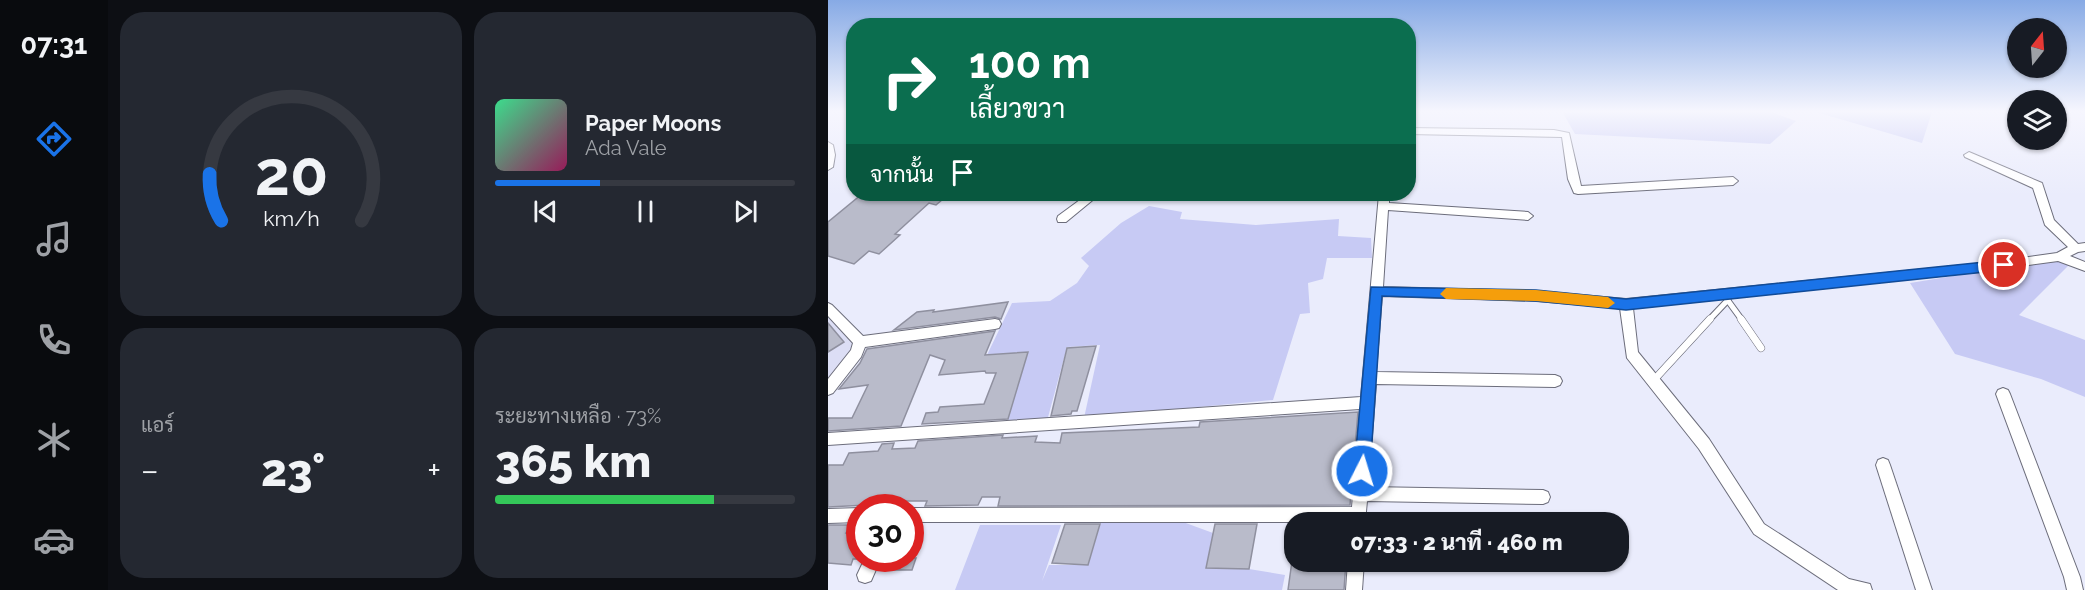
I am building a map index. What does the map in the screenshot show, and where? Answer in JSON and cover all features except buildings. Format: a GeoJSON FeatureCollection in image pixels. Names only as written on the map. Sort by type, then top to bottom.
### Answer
{"type":"FeatureCollection","features":[{"type":"Feature","properties":{"kind":"street"},"geometry":{"type":"LineString","coordinates":[[1568,140],[1571,149],[1575,185],[1578,190],[1733,181]]}},
{"type":"Feature","properties":{"kind":"street"},"geometry":{"type":"LineString","coordinates":[[828,145],[830,155],[828,167]]}},
{"type":"Feature","properties":{"kind":"street"},"geometry":{"type":"LineString","coordinates":[[1969,155],[2038,186],[2049,222],[2081,248]]}},
{"type":"Feature","properties":{"kind":"street"},"geometry":{"type":"LineString","coordinates":[[1062,219],[1086,201]]}},
{"type":"Feature","properties":{"kind":"street"},"geometry":{"type":"LineString","coordinates":[[1359,512],[1383,201]]}},
{"type":"Feature","properties":{"kind":"street"},"geometry":{"type":"LineString","coordinates":[[1392,201],[1528,216]]}},
{"type":"Feature","properties":{"kind":"street"},"geometry":{"type":"LineString","coordinates":[[1376,291],[1536,296],[1626,304],[1726,298],[1811,284],[1986,267],[2059,256],[2081,248]]}},
{"type":"Feature","properties":{"kind":"street"},"geometry":{"type":"LineString","coordinates":[[2059,256],[2085,267]]}},
{"type":"Feature","properties":{"kind":"street"},"geometry":{"type":"LineString","coordinates":[[1626,304],[1632,354],[1652,382],[1704,444],[1759,529],[1846,586],[1864,590]]}},
{"type":"Feature","properties":{"kind":"street"},"geometry":{"type":"LineString","coordinates":[[828,308],[860,342]]}},
{"type":"Feature","properties":{"kind":"street"},"geometry":{"type":"LineString","coordinates":[[860,342],[995,324]]}},
{"type":"Feature","properties":{"kind":"street"},"geometry":{"type":"LineString","coordinates":[[828,389],[856,353],[860,342]]}},
{"type":"Feature","properties":{"kind":"street"},"geometry":{"type":"LineString","coordinates":[[1370,378],[1555,381]]}},
{"type":"Feature","properties":{"kind":"street"},"geometry":{"type":"LineString","coordinates":[[2003,394],[2075,590]]}},
{"type":"Feature","properties":{"kind":"street"},"geometry":{"type":"LineString","coordinates":[[828,439],[906,436],[1368,403]]}},
{"type":"Feature","properties":{"kind":"street"},"geometry":{"type":"LineString","coordinates":[[1884,465],[1924,590]]}},
{"type":"Feature","properties":{"kind":"street"},"geometry":{"type":"LineString","coordinates":[[1360,494],[1543,498]]}},
{"type":"Feature","properties":{"kind":"street"},"geometry":{"type":"LineString","coordinates":[[828,516],[846,515]]}},
{"type":"Feature","properties":{"kind":"street"},"geometry":{"type":"LineString","coordinates":[[924,515],[1284,517]]}},
{"type":"Feature","properties":{"kind":"street"},"geometry":{"type":"LineString","coordinates":[[1354,590],[1355,572]]}},
{"type":"Feature","properties":{"kind":"lane"},"geometry":{"type":"LineString","coordinates":[[1652,382],[1726,298],[1761,348]]}},
{"type":"Feature","properties":{"kind":"shaded area"},"geometry":{"type":"Polygon","coordinates":[[[1683,140],[1775,140],[1770,144],[1683,140]]]}},
{"type":"Feature","properties":{"kind":"shaded area"},"geometry":{"type":"Polygon","coordinates":[[[1149,206],[1182,212],[1180,219],[1256,225],[1339,219],[1338,236],[1371,238],[1372,258],[1327,258],[1323,279],[1308,283],[1310,313],[1300,314],[1273,400],[1084,418],[1100,345],[1067,347],[1047,421],[1007,423],[1027,353],[987,355],[1012,303],[1050,301],[1077,283],[1089,266],[1081,258],[1121,223],[1149,206]]]}},
{"type":"Feature","properties":{"kind":"shaded area"},"geometry":{"type":"Polygon","coordinates":[[[2058,259],[2070,264],[2019,315],[2085,340],[2085,397],[2041,379],[1955,354],[1910,283],[2058,259]]]}},
{"type":"Feature","properties":{"kind":"shaded area"},"geometry":{"type":"Polygon","coordinates":[[[828,317],[853,342],[847,358],[828,381],[828,317]]]}},
{"type":"Feature","properties":{"kind":"shaded area"},"geometry":{"type":"Polygon","coordinates":[[[1101,521],[1183,522],[1213,533],[1206,568],[1249,569],[1285,575],[1282,590],[955,590],[980,525],[1061,525],[1042,581],[1049,565],[1088,565],[1101,521]]]}},
{"type":"Feature","properties":{"kind":"slow traffic"},"geometry":{"type":"LineString","coordinates":[[1446,294],[1536,296],[1608,303]]}},
{"type":"Feature","properties":{"kind":"route"},"geometry":{"type":"LineString","coordinates":[[1362,471],[1376,291],[1536,296],[1626,304],[2004,265]]}}]}
